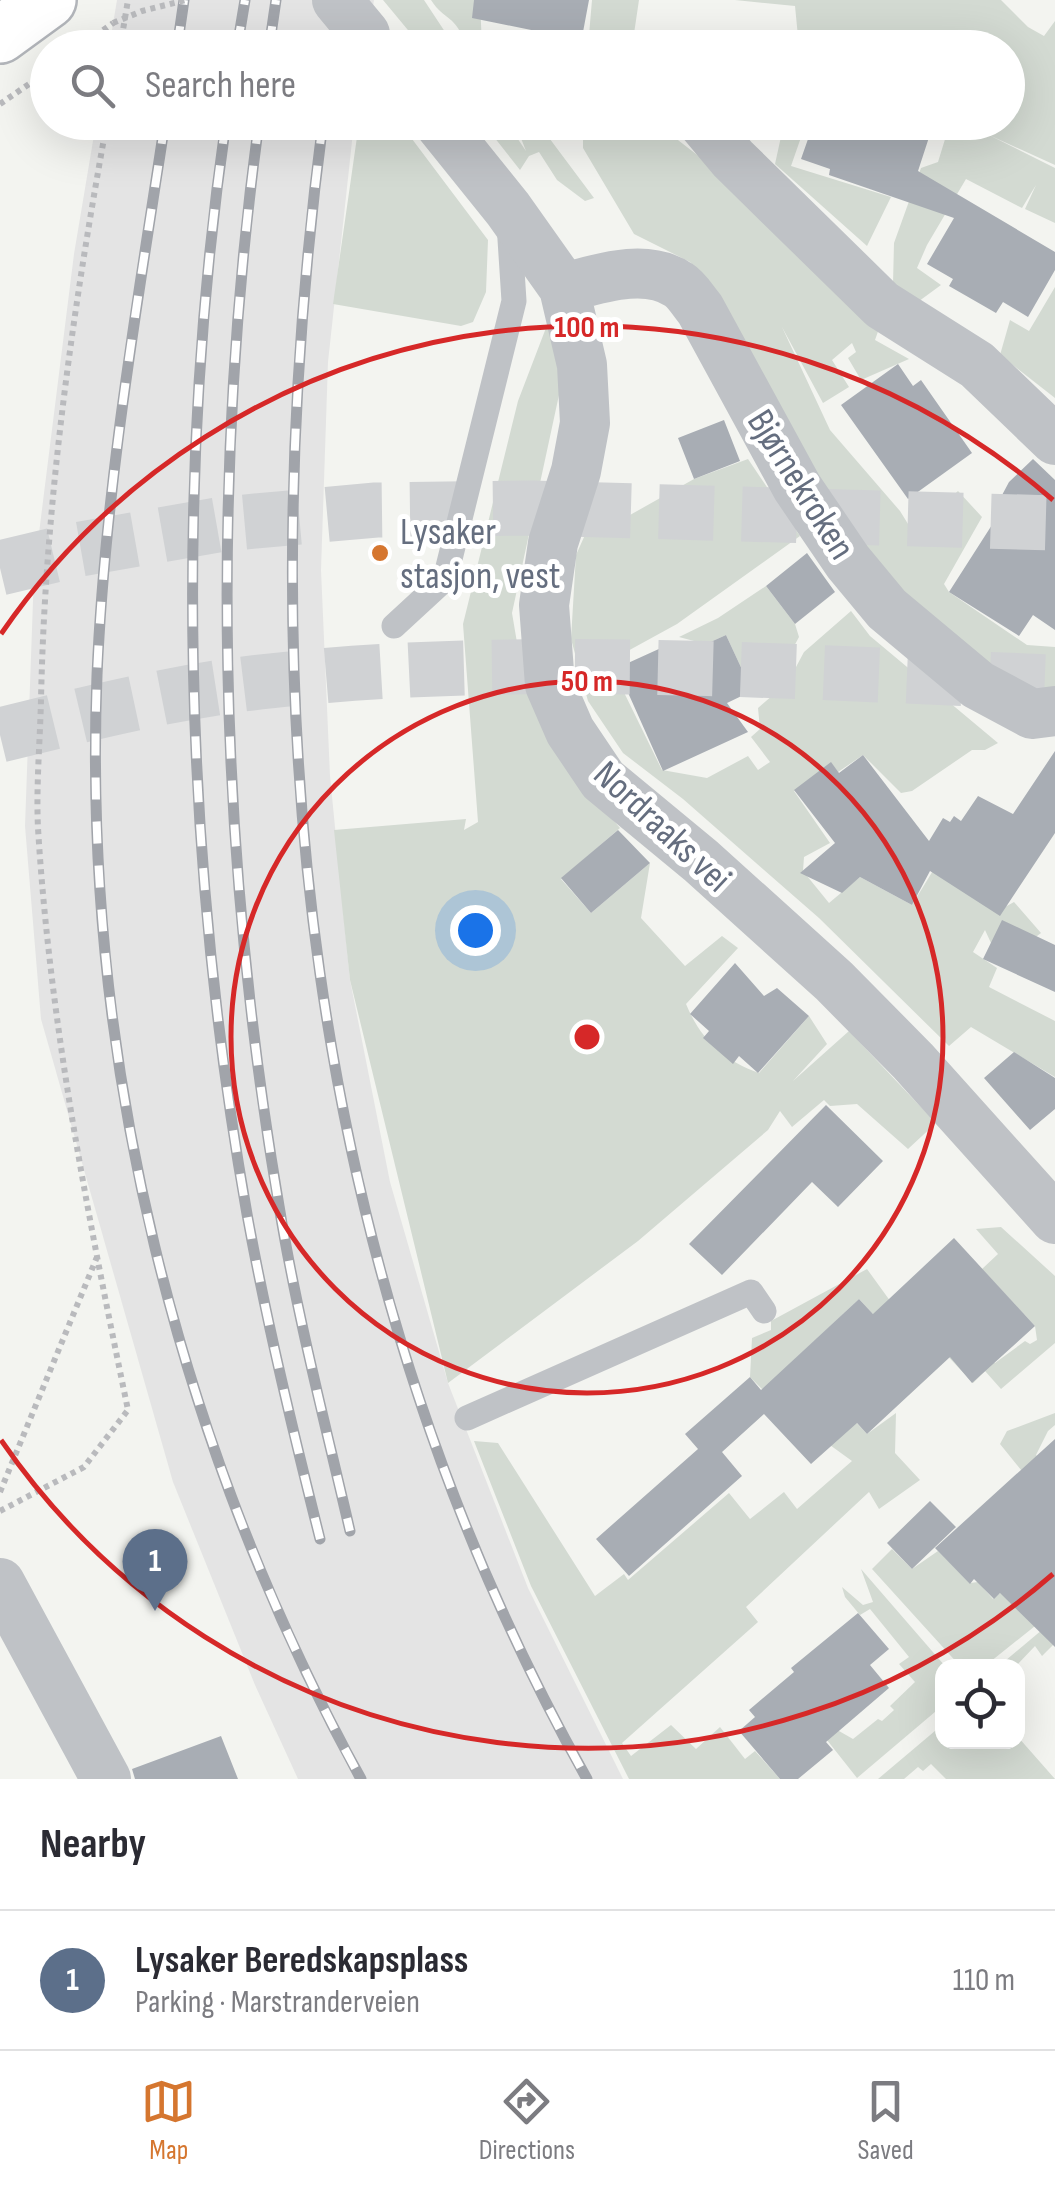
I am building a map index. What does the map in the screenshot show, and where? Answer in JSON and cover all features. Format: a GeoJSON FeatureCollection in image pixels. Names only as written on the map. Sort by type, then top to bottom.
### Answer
{"type":"FeatureCollection","features":[{"type":"Feature","properties":{"kind":"main road"},"geometry":{"type":"LineString","coordinates":[[0,35],[48,0]]}},
{"type":"Feature","properties":{"kind":"street","name":"Nordraaks vei"},"geometry":{"type":"LineString","coordinates":[[452,140],[564,288],[582,364],[585,423],[576,471],[553,542],[544,605],[550,685],[570,731],[603,780],[701,861],[834,981],[1055,1219]]}},
{"type":"Feature","properties":{"kind":"street"},"geometry":{"type":"LineString","coordinates":[[718,140],[882,305],[977,365],[1055,440]]}},
{"type":"Feature","properties":{"kind":"street","name":"Bjørnekroken"},"geometry":{"type":"LineString","coordinates":[[564,288],[616,274],[642,273],[679,285],[700,309],[798,487],[848,562],[887,609],[978,685],[1032,714],[1055,711]]}},
{"type":"Feature","properties":{"kind":"street"},"geometry":{"type":"LineString","coordinates":[[0,1583],[106,1779]]}},
{"type":"Feature","properties":{"kind":"lane"},"geometry":{"type":"LineString","coordinates":[[394,626],[444,578],[514,301],[508,209]]}},
{"type":"Feature","properties":{"kind":"lane"},"geometry":{"type":"LineString","coordinates":[[467,1418],[752,1292],[764,1311]]}},
{"type":"Feature","properties":{"kind":"path"},"geometry":{"type":"LineString","coordinates":[[123,30],[128,0]]}},
{"type":"Feature","properties":{"kind":"path"},"geometry":{"type":"LineString","coordinates":[[104,30],[142,11],[186,0]]}},
{"type":"Feature","properties":{"kind":"path"},"geometry":{"type":"LineString","coordinates":[[0,104],[30,83]]}},
{"type":"Feature","properties":{"kind":"path"},"geometry":{"type":"LineString","coordinates":[[0,1511],[84,1467],[128,1410],[54,1015],[38,824],[43,596],[76,290],[104,140]]}},
{"type":"Feature","properties":{"kind":"path"},"geometry":{"type":"LineString","coordinates":[[0,1492],[97,1258]]}},
{"type":"Feature","properties":{"kind":"shaded area"},"geometry":{"type":"Polygon","coordinates":[[[117,0],[374,0],[370,30],[112,30],[117,0]]]}},
{"type":"Feature","properties":{"kind":"shaded area"},"geometry":{"type":"Polygon","coordinates":[[[383,0],[424,0],[444,30],[408,30],[383,0]]]}},
{"type":"Feature","properties":{"kind":"shaded area"},"geometry":{"type":"Polygon","coordinates":[[[431,0],[480,0],[481,30],[459,30],[431,0]]]}},
{"type":"Feature","properties":{"kind":"shaded area"},"geometry":{"type":"Polygon","coordinates":[[[592,0],[639,0],[635,30],[589,30],[592,0]]]}},
{"type":"Feature","properties":{"kind":"shaded area"},"geometry":{"type":"Polygon","coordinates":[[[735,0],[1001,0],[1028,27],[1044,36],[1055,21],[1055,165],[1000,140],[1025,140],[1025,30],[797,30],[795,6],[735,0]]]}},
{"type":"Feature","properties":{"kind":"shaded area"},"geometry":{"type":"Polygon","coordinates":[[[93,140],[352,140],[328,362],[321,570],[330,776],[350,980],[390,1182],[448,1383],[528,1588],[623,1779],[298,1779],[255,1685],[173,1482],[41,1019],[25,826],[34,573],[74,254],[93,140]]]}},
{"type":"Feature","properties":{"kind":"shaded area"},"geometry":{"type":"Polygon","coordinates":[[[357,140],[413,140],[488,240],[486,292],[473,322],[461,326],[333,304],[357,140]]]}},
{"type":"Feature","properties":{"kind":"shaded area"},"geometry":{"type":"Polygon","coordinates":[[[496,140],[519,140],[526,151],[522,140],[551,140],[594,198],[585,201],[557,180],[539,152],[529,156],[520,170],[496,140]]]}},
{"type":"Feature","properties":{"kind":"shaded area"},"geometry":{"type":"Polygon","coordinates":[[[583,140],[678,140],[723,175],[881,323],[875,340],[909,359],[861,380],[848,358],[856,352],[852,343],[832,360],[849,387],[823,403],[782,327],[830,430],[900,511],[913,532],[958,491],[982,517],[944,584],[949,592],[1027,645],[1055,647],[1055,699],[1018,688],[885,586],[808,478],[719,299],[690,262],[634,234],[583,148],[583,140]]]}},
{"type":"Feature","properties":{"kind":"shaded area"},"geometry":{"type":"Polygon","coordinates":[[[780,140],[800,140],[791,166],[891,197],[867,246],[775,164],[780,140]]]}},
{"type":"Feature","properties":{"kind":"shaded area"},"geometry":{"type":"Polygon","coordinates":[[[945,140],[999,140],[1055,168],[1055,223],[1025,209],[1036,185],[1022,208],[966,179],[917,268],[941,285],[911,307],[893,284],[894,243],[921,168],[938,162],[945,140]]]}},
{"type":"Feature","properties":{"kind":"shaded area"},"geometry":{"type":"Polygon","coordinates":[[[1055,287],[1055,398],[1000,355],[1010,320],[1029,331],[1055,287]]]}},
{"type":"Feature","properties":{"kind":"shaded area"},"geometry":{"type":"Polygon","coordinates":[[[549,320],[562,381],[512,613],[524,684],[566,765],[620,828],[561,879],[591,913],[650,863],[641,918],[685,966],[722,936],[738,948],[686,1004],[715,1047],[759,1073],[809,1016],[827,1044],[793,1081],[849,1031],[936,1123],[908,1149],[857,1104],[830,1106],[824,1100],[792,1127],[780,1111],[768,1130],[638,1241],[448,1383],[350,980],[334,830],[466,819],[464,830],[478,822],[463,624],[518,401],[549,320]]]}},
{"type":"Feature","properties":{"kind":"shaded area"},"geometry":{"type":"Polygon","coordinates":[[[748,459],[800,536],[677,624],[615,658],[614,672],[662,770],[707,778],[748,756],[758,770],[770,762],[751,737],[760,729],[758,708],[788,682],[804,652],[851,611],[870,636],[998,743],[985,750],[972,750],[912,791],[901,793],[863,755],[838,772],[831,763],[794,791],[830,843],[804,857],[803,871],[829,903],[860,877],[912,905],[934,869],[1005,907],[1014,902],[1041,933],[1013,954],[991,943],[985,930],[973,952],[997,968],[989,987],[1055,1021],[1055,1077],[971,1027],[949,1046],[819,918],[683,799],[623,753],[588,701],[571,639],[576,555],[593,517],[614,524],[694,479],[748,459]]]}},
{"type":"Feature","properties":{"kind":"shaded area"},"geometry":{"type":"Polygon","coordinates":[[[766,586],[795,624],[799,637],[779,674],[752,691],[726,635],[697,648],[694,641],[679,637],[718,618],[766,586]]]}},
{"type":"Feature","properties":{"kind":"shaded area"},"geometry":{"type":"Polygon","coordinates":[[[1001,1227],[1055,1276],[1055,1343],[1001,1389],[985,1371],[973,1383],[941,1349],[982,1355],[995,1363],[1025,1341],[1030,1344],[1037,1340],[1035,1326],[982,1269],[998,1254],[976,1229],[1001,1227]]]}},
{"type":"Feature","properties":{"kind":"shaded area"},"geometry":{"type":"Polygon","coordinates":[[[867,1269],[938,1367],[930,1375],[859,1299],[796,1358],[867,1434],[896,1413],[895,1453],[920,1480],[879,1509],[869,1492],[746,1607],[758,1622],[622,1743],[631,1756],[671,1725],[696,1749],[720,1727],[745,1759],[755,1751],[780,1779],[629,1779],[531,1586],[474,1441],[498,1443],[595,1596],[624,1574],[628,1580],[729,1493],[750,1519],[784,1492],[797,1509],[852,1461],[787,1414],[750,1377],[752,1338],[771,1330],[771,1321],[867,1269]]]}},
{"type":"Feature","properties":{"kind":"shaded area"},"geometry":{"type":"Polygon","coordinates":[[[1055,1413],[1055,1425],[1036,1455],[1055,1477],[1055,1512],[1000,1444],[1007,1431],[1055,1413]]]}},
{"type":"Feature","properties":{"kind":"shaded area"},"geometry":{"type":"Polygon","coordinates":[[[892,1549],[912,1569],[938,1551],[970,1583],[978,1582],[993,1599],[1000,1593],[1055,1610],[994,1659],[954,1659],[872,1569],[892,1549]]]}},
{"type":"Feature","properties":{"kind":"shaded area"},"geometry":{"type":"Polygon","coordinates":[[[861,1569],[939,1659],[935,1659],[935,1712],[857,1778],[823,1735],[830,1719],[839,1731],[853,1739],[894,1710],[890,1706],[915,1682],[899,1664],[909,1657],[870,1609],[860,1615],[842,1587],[863,1605],[873,1602],[861,1569]]]}},
{"type":"Feature","properties":{"kind":"shaded area"},"geometry":{"type":"Polygon","coordinates":[[[1055,1619],[1055,1643],[1042,1656],[1035,1646],[1023,1659],[1007,1659],[1055,1619]]]}},
{"type":"Feature","properties":{"kind":"shaded area"},"geometry":{"type":"Polygon","coordinates":[[[935,1731],[935,1749],[1025,1749],[1025,1745],[1055,1779],[946,1779],[931,1764],[923,1771],[918,1767],[904,1779],[878,1779],[935,1731]]]}},
{"type":"Feature","properties":{"kind":"building"},"geometry":{"type":"Polygon","coordinates":[[[474,0],[589,0],[583,30],[531,30],[472,18],[474,0]]]}},
{"type":"Feature","properties":{"kind":"building"},"geometry":{"type":"Polygon","coordinates":[[[808,140],[928,140],[918,171],[1055,252],[1055,270],[1028,317],[1003,302],[996,313],[949,286],[953,279],[927,264],[954,218],[829,175],[830,169],[801,159],[808,140]]]}},
{"type":"Feature","properties":{"kind":"building"},"geometry":{"type":"Polygon","coordinates":[[[898,364],[913,386],[921,380],[972,453],[908,499],[841,405],[898,364]]]}},
{"type":"Feature","properties":{"kind":"building"},"geometry":{"type":"Polygon","coordinates":[[[724,420],[740,461],[694,479],[678,438],[724,420]]]}},
{"type":"Feature","properties":{"kind":"building"},"geometry":{"type":"Polygon","coordinates":[[[1033,459],[1055,480],[1055,630],[1033,615],[1019,636],[949,592],[1006,503],[1001,497],[1009,482],[1033,459]]]}},
{"type":"Feature","properties":{"kind":"building"},"geometry":{"type":"Polygon","coordinates":[[[807,553],[835,592],[795,624],[766,586],[807,553]]]}},
{"type":"Feature","properties":{"kind":"building"},"geometry":{"type":"Polygon","coordinates":[[[726,635],[752,691],[727,703],[748,732],[663,771],[617,668],[661,648],[664,655],[694,641],[697,648],[726,635]]]}},
{"type":"Feature","properties":{"kind":"building"},"geometry":{"type":"Polygon","coordinates":[[[1055,751],[1055,833],[1000,916],[930,871],[912,905],[860,877],[842,893],[800,873],[835,843],[794,790],[831,762],[839,773],[863,755],[929,841],[943,818],[950,822],[954,816],[961,821],[978,796],[1013,814],[1055,751]]]}},
{"type":"Feature","properties":{"kind":"building"},"geometry":{"type":"Polygon","coordinates":[[[618,830],[650,863],[591,913],[561,878],[618,830]]]}},
{"type":"Feature","properties":{"kind":"building"},"geometry":{"type":"Polygon","coordinates":[[[1002,920],[1055,945],[1055,992],[983,959],[1002,920]]]}},
{"type":"Feature","properties":{"kind":"building"},"geometry":{"type":"Polygon","coordinates":[[[735,963],[764,996],[777,988],[809,1016],[758,1073],[739,1056],[733,1064],[703,1038],[709,1031],[690,1014],[735,963]]]}},
{"type":"Feature","properties":{"kind":"building"},"geometry":{"type":"Polygon","coordinates":[[[1014,1052],[1055,1078],[1055,1109],[1030,1130],[984,1078],[1014,1052]]]}},
{"type":"Feature","properties":{"kind":"building"},"geometry":{"type":"Polygon","coordinates":[[[826,1105],[883,1161],[838,1207],[812,1182],[722,1275],[689,1244],[826,1105]]]}},
{"type":"Feature","properties":{"kind":"building"},"geometry":{"type":"Polygon","coordinates":[[[954,1238],[1035,1326],[972,1383],[950,1357],[867,1434],[857,1423],[811,1464],[764,1414],[722,1452],[742,1476],[629,1576],[596,1539],[698,1449],[685,1434],[750,1377],[761,1390],[859,1299],[873,1314],[954,1238]]]}},
{"type":"Feature","properties":{"kind":"building"},"geometry":{"type":"Polygon","coordinates":[[[1055,1439],[1055,1647],[1000,1593],[994,1599],[974,1579],[970,1584],[935,1548],[1055,1439]]]}},
{"type":"Feature","properties":{"kind":"building"},"geometry":{"type":"Polygon","coordinates":[[[930,1501],[956,1527],[912,1569],[887,1543],[930,1501]]]}},
{"type":"Feature","properties":{"kind":"building"},"geometry":{"type":"Polygon","coordinates":[[[858,1613],[889,1649],[870,1665],[889,1688],[826,1742],[833,1750],[798,1779],[780,1779],[739,1731],[755,1717],[749,1710],[794,1672],[791,1668],[858,1613]]]}},
{"type":"Feature","properties":{"kind":"building"},"geometry":{"type":"Polygon","coordinates":[[[221,1736],[238,1779],[135,1779],[132,1769],[221,1736]]]}},
{"type":"Feature","properties":{"kind":"tunnel"},"geometry":{"type":"LineString","coordinates":[[0,568],[75,550],[223,524],[376,510],[533,508],[1055,523]]}},
{"type":"Feature","properties":{"kind":"tunnel"},"geometry":{"type":"LineString","coordinates":[[0,735],[129,704],[260,682],[458,668],[657,667],[1055,682]]}},
{"type":"Feature","properties":{"kind":"railway"},"geometry":{"type":"LineString","coordinates":[[180,30],[184,0]]}},
{"type":"Feature","properties":{"kind":"railway"},"geometry":{"type":"LineString","coordinates":[[240,30],[245,0]]}},
{"type":"Feature","properties":{"kind":"railway"},"geometry":{"type":"LineString","coordinates":[[272,30],[276,0]]}},
{"type":"Feature","properties":{"kind":"railway"},"geometry":{"type":"LineString","coordinates":[[336,30],[341,0]]}},
{"type":"Feature","properties":{"kind":"railway"},"geometry":{"type":"LineString","coordinates":[[162,140],[124,398],[101,605],[96,819],[106,962],[125,1104],[154,1245],[193,1383],[240,1519],[296,1651],[361,1779]]}},
{"type":"Feature","properties":{"kind":"railway"},"geometry":{"type":"LineString","coordinates":[[224,140],[198,393],[193,669],[199,807],[226,1080],[247,1214],[320,1539]]}},
{"type":"Feature","properties":{"kind":"railway"},"geometry":{"type":"LineString","coordinates":[[257,140],[243,257],[228,529],[233,801],[243,936],[279,1206],[350,1531]]}},
{"type":"Feature","properties":{"kind":"railway"},"geometry":{"type":"LineString","coordinates":[[321,140],[301,336],[293,550],[298,763],[320,974],[358,1182],[415,1386],[491,1585],[587,1779]]}},
{"type":"Feature","properties":{"kind":"place","name":"Lysaker stasjon, vest"},"geometry":{"type":"Point","coordinates":[380,553]}},
{"type":"Feature","properties":{"kind":"place","name":"Lysaker Beredskapsplass"},"geometry":{"type":"Point","coordinates":[155,1611]}}]}
